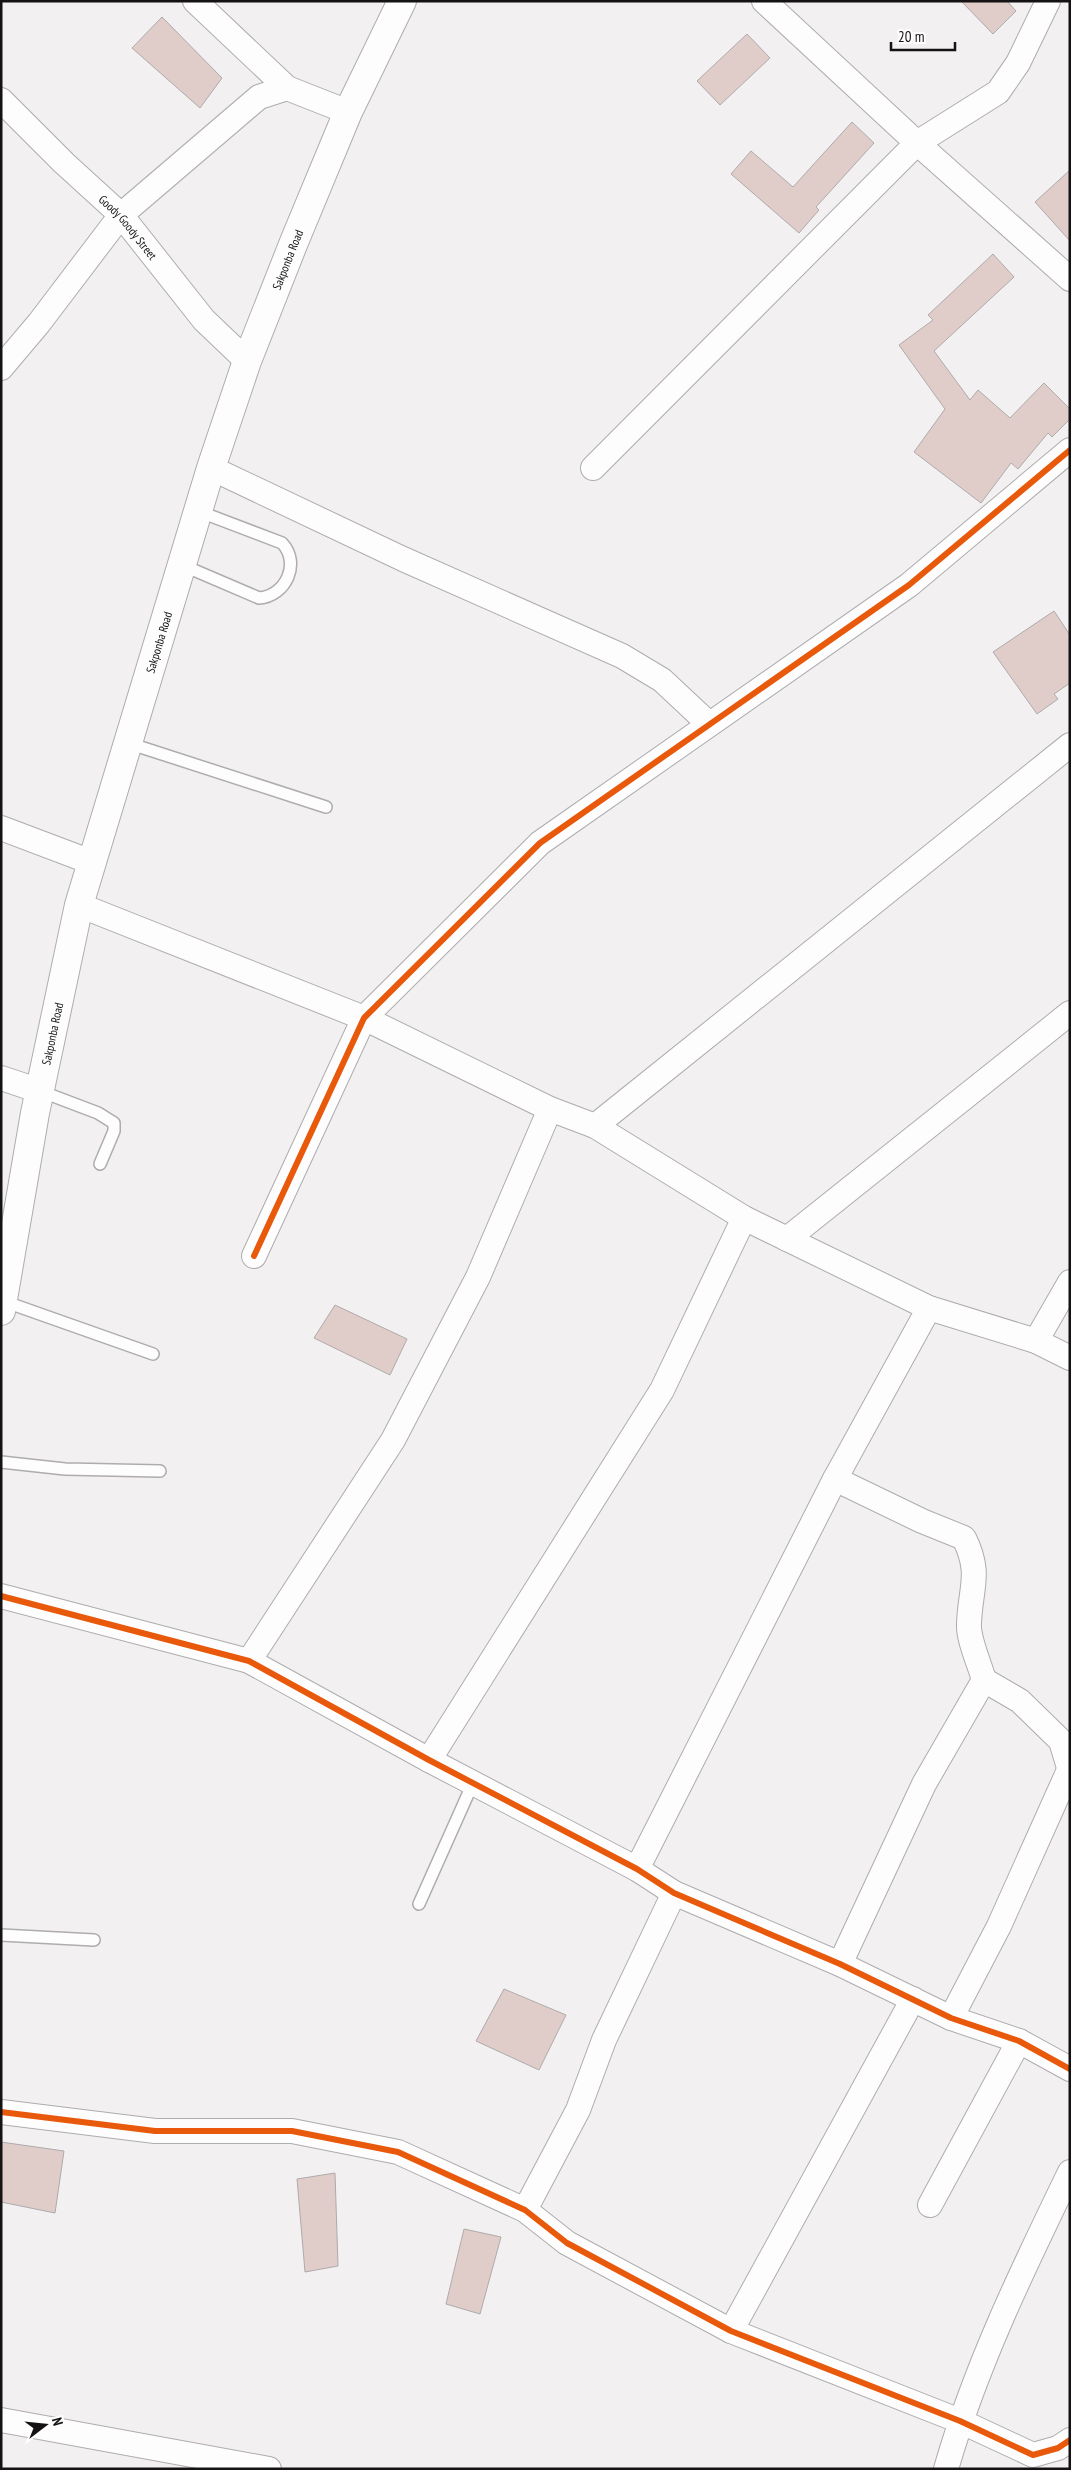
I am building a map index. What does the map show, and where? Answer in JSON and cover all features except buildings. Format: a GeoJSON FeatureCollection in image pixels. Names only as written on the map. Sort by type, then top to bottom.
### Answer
{"type":"FeatureCollection","features":[{"type":"Feature","properties":{"kind":"main road","name":"Sakponba Road"},"geometry":{"type":"LineString","coordinates":[[2,1306],[40,1090],[79,905],[211,468],[247,361],[348,112],[402,1]]}},
{"type":"Feature","properties":{"kind":"street"},"geometry":{"type":"LineString","coordinates":[[195,1],[287,88],[348,112]]}},
{"type":"Feature","properties":{"kind":"street"},"geometry":{"type":"LineString","coordinates":[[764,1],[917,143],[1070,279]]}},
{"type":"Feature","properties":{"kind":"street"},"geometry":{"type":"LineString","coordinates":[[594,468],[917,143],[998,92],[1018,63],[1048,1]]}},
{"type":"Feature","properties":{"kind":"street"},"geometry":{"type":"LineString","coordinates":[[1,368],[38,323],[120,215],[259,97],[287,88]]}},
{"type":"Feature","properties":{"kind":"street","name":"Goody Goody Street"},"geometry":{"type":"LineString","coordinates":[[1,100],[64,163],[120,215],[204,320],[247,361]]}},
{"type":"Feature","properties":{"kind":"street"},"geometry":{"type":"LineString","coordinates":[[254,1256],[364,1018],[540,844],[910,585],[1070,450]]}},
{"type":"Feature","properties":{"kind":"street"},"geometry":{"type":"LineString","coordinates":[[211,468],[403,559],[622,656],[662,680],[709,724]]}},
{"type":"Feature","properties":{"kind":"street"},"geometry":{"type":"LineString","coordinates":[[595,1126],[1070,745]]}},
{"type":"Feature","properties":{"kind":"street"},"geometry":{"type":"LineString","coordinates":[[1,828],[91,862]]}},
{"type":"Feature","properties":{"kind":"street"},"geometry":{"type":"LineString","coordinates":[[79,905],[364,1018],[550,1109],[595,1126],[744,1218],[929,1308],[1036,1341],[1070,1358]]}},
{"type":"Feature","properties":{"kind":"street"},"geometry":{"type":"LineString","coordinates":[[787,1238],[1070,1013]]}},
{"type":"Feature","properties":{"kind":"street"},"geometry":{"type":"LineString","coordinates":[[1,1078],[40,1090]]}},
{"type":"Feature","properties":{"kind":"street"},"geometry":{"type":"LineString","coordinates":[[250,1662],[393,1440],[478,1277],[550,1109]]}},
{"type":"Feature","properties":{"kind":"street"},"geometry":{"type":"LineString","coordinates":[[429,1760],[662,1390],[744,1218]]}},
{"type":"Feature","properties":{"kind":"street"},"geometry":{"type":"LineString","coordinates":[[1036,1341],[1070,1282]]}},
{"type":"Feature","properties":{"kind":"street"},"geometry":{"type":"LineString","coordinates":[[637,1869],[835,1479],[929,1308]]}},
{"type":"Feature","properties":{"kind":"street"},"geometry":{"type":"LineString","coordinates":[[835,1479],[922,1521],[964,1538],[972,1552],[976,1576],[968,1626],[984,1680],[1020,1701],[1061,1741],[1069,1770],[999,1926],[951,2018]]}},
{"type":"Feature","properties":{"kind":"street"},"geometry":{"type":"LineString","coordinates":[[1,1596],[250,1662],[429,1760],[637,1869],[674,1893],[840,1964],[951,2018],[1019,2041],[1070,2070]]}},
{"type":"Feature","properties":{"kind":"street"},"geometry":{"type":"LineString","coordinates":[[840,1964],[924,1784],[984,1680]]}},
{"type":"Feature","properties":{"kind":"street"},"geometry":{"type":"LineString","coordinates":[[525,2210],[578,2110],[604,2040],[674,1893]]}},
{"type":"Feature","properties":{"kind":"street"},"geometry":{"type":"LineString","coordinates":[[731,2331],[913,1999]]}},
{"type":"Feature","properties":{"kind":"street"},"geometry":{"type":"LineString","coordinates":[[930,2205],[1019,2041]]}},
{"type":"Feature","properties":{"kind":"street"},"geometry":{"type":"LineString","coordinates":[[1,2112],[155,2131],[292,2131],[398,2152],[525,2210],[567,2243],[731,2331],[960,2421],[1033,2455],[1058,2448],[1070,2440]]}},
{"type":"Feature","properties":{"kind":"street"},"geometry":{"type":"LineString","coordinates":[[946,2469],[960,2421],[1002,2312],[1070,2172]]}},
{"type":"Feature","properties":{"kind":"street"},"geometry":{"type":"LineString","coordinates":[[1,2420],[269,2469]]}},
{"type":"Feature","properties":{"kind":"lane"},"geometry":{"type":"LineString","coordinates":[[182,565],[259,598],[269,598],[281,590],[292,561],[289,550],[282,543],[198,511]]}},
{"type":"Feature","properties":{"kind":"lane"},"geometry":{"type":"LineString","coordinates":[[128,743],[326,807]]}},
{"type":"Feature","properties":{"kind":"lane"},"geometry":{"type":"LineString","coordinates":[[40,1090],[98,1113],[114,1123],[114,1132],[100,1164]]}},
{"type":"Feature","properties":{"kind":"lane"},"geometry":{"type":"LineString","coordinates":[[2,1306],[153,1354]]}},
{"type":"Feature","properties":{"kind":"lane"},"geometry":{"type":"LineString","coordinates":[[1,1462],[65,1469],[160,1472]]}},
{"type":"Feature","properties":{"kind":"lane"},"geometry":{"type":"LineString","coordinates":[[419,1904],[473,1783]]}},
{"type":"Feature","properties":{"kind":"lane"},"geometry":{"type":"LineString","coordinates":[[1,1935],[94,1940]]}},
{"type":"Feature","properties":{"kind":"cycle path"},"geometry":{"type":"LineString","coordinates":[[254,1256],[364,1018],[540,843],[909,585],[1070,450]]}},
{"type":"Feature","properties":{"kind":"cycle path"},"geometry":{"type":"LineString","coordinates":[[1,1596],[249,1661],[429,1760],[637,1869],[674,1893],[840,1964],[951,2018],[1019,2041],[1070,2069]]}},
{"type":"Feature","properties":{"kind":"cycle path"},"geometry":{"type":"LineString","coordinates":[[1,2112],[155,2131],[292,2131],[398,2152],[525,2210],[567,2243],[731,2331],[960,2421],[1033,2455],[1058,2448],[1070,2440]]}}]}
